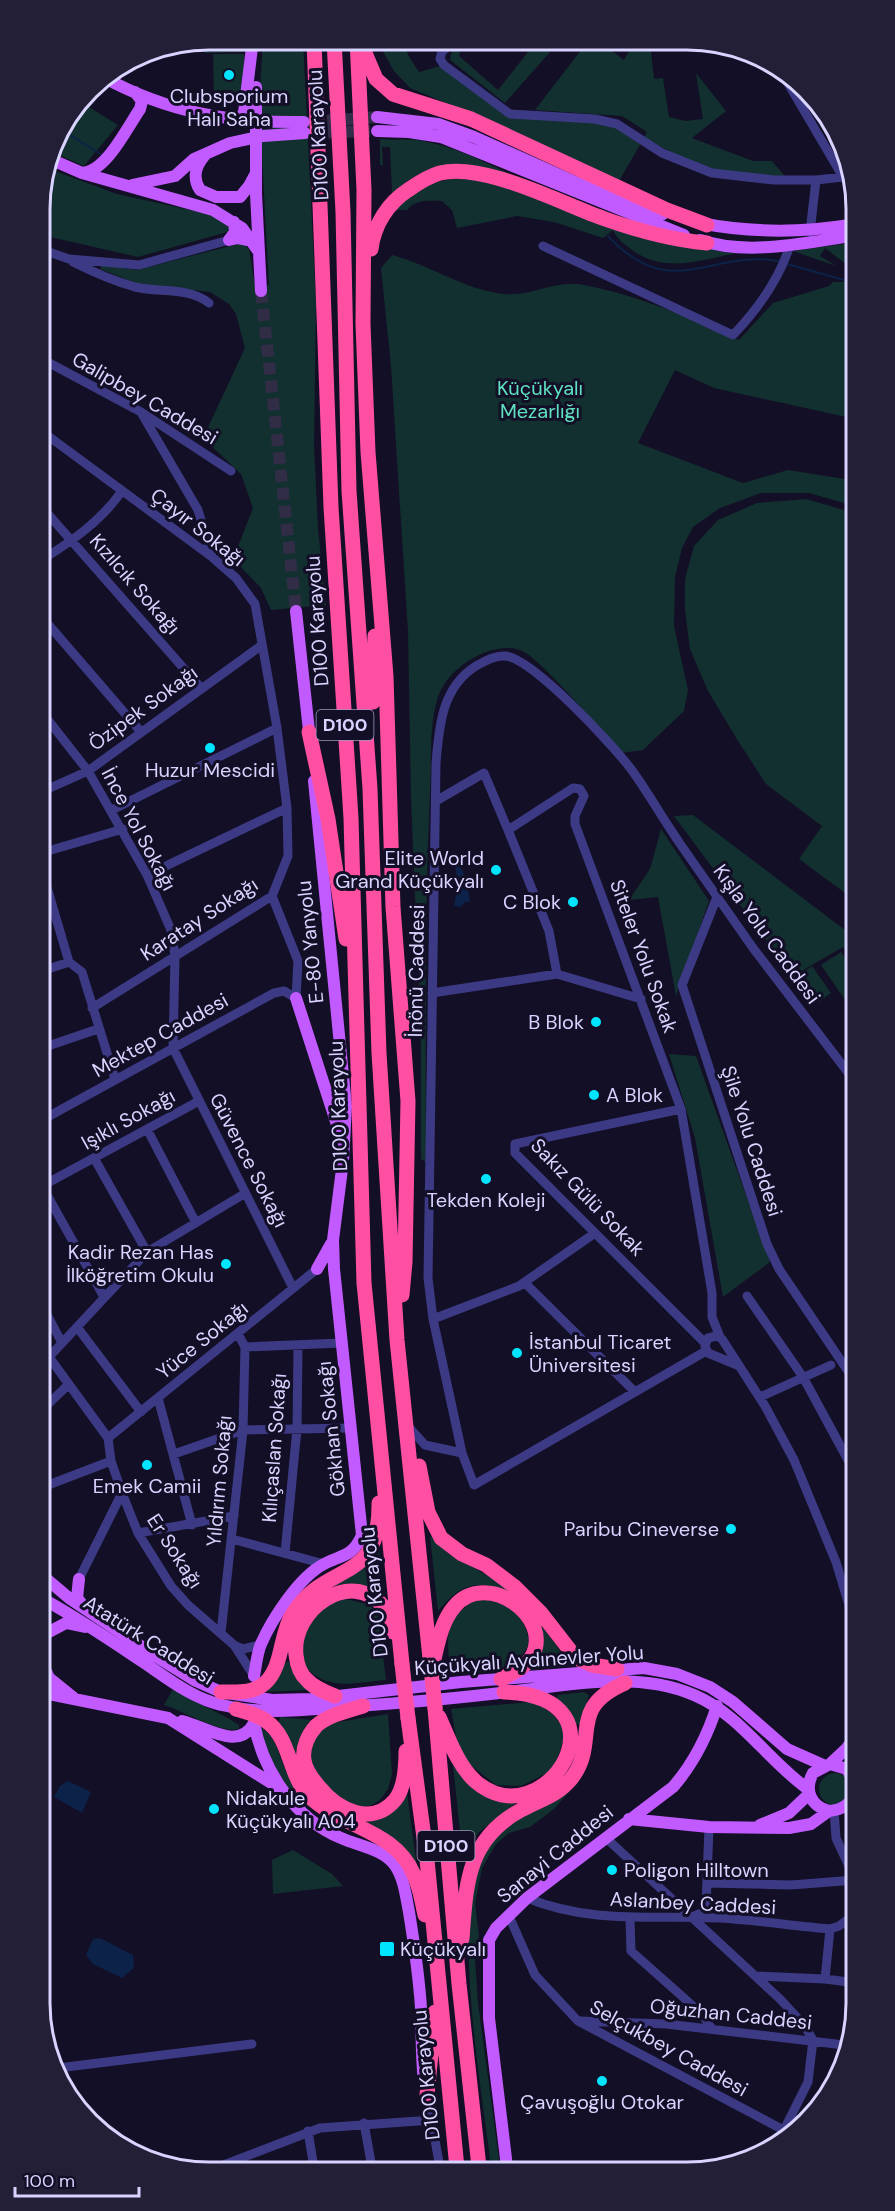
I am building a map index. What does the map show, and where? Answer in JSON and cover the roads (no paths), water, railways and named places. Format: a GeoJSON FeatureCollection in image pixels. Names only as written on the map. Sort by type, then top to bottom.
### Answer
{"type":"FeatureCollection","features":[{"type":"Feature","properties":{"kind":"highway","name":"D100 Karayolu"},"geometry":{"type":"LineString","coordinates":[[314,50],[326,404],[351,818],[364,1283],[402,1664],[427,1860],[456,2162]]}},
{"type":"Feature","properties":{"kind":"highway","name":"D100 Karayolu"},"geometry":{"type":"LineString","coordinates":[[334,50],[343,224],[349,490],[370,789],[379,1053],[397,1340],[478,2162]]}},
{"type":"Feature","properties":{"kind":"highway"},"geometry":{"type":"LineString","coordinates":[[359,50],[364,190],[363,324],[368,452],[386,676],[387,774],[398,981],[408,1101],[405,1262],[397,1340]]}},
{"type":"Feature","properties":{"kind":"highway"},"geometry":{"type":"LineString","coordinates":[[363,50],[376,80],[393,94],[471,119],[667,210],[707,225]]}},
{"type":"Feature","properties":{"kind":"highway"},"geometry":{"type":"LineString","coordinates":[[363,324],[367,272],[376,228],[396,198],[420,182],[441,172],[481,173],[605,219],[660,236],[707,243]]}},
{"type":"Feature","properties":{"kind":"highway"},"geometry":{"type":"LineString","coordinates":[[370,789],[375,534]]}},
{"type":"Feature","properties":{"kind":"highway"},"geometry":{"type":"LineString","coordinates":[[309,732],[328,819],[356,1008]]}},
{"type":"Feature","properties":{"kind":"highway"},"geometry":{"type":"LineString","coordinates":[[221,1692],[249,1692],[266,1682],[274,1669],[290,1617],[304,1599],[328,1578],[356,1566],[370,1552],[379,1514],[377,1410]]}},
{"type":"Feature","properties":{"kind":"highway"},"geometry":{"type":"LineString","coordinates":[[406,1423],[415,1447],[428,1512],[441,1538],[462,1554],[486,1565],[515,1587],[541,1613],[576,1658],[621,1676],[589,1712],[581,1761],[571,1779],[545,1800],[510,1816],[486,1837],[478,1849],[468,1879],[465,1900],[459,1984]]}},
{"type":"Feature","properties":{"kind":"highway"},"geometry":{"type":"LineString","coordinates":[[335,1696],[304,1678],[297,1661],[295,1645],[303,1618],[318,1602],[333,1595],[352,1592],[368,1596],[382,1605],[389,1618],[402,1664]]}},
{"type":"Feature","properties":{"kind":"highway"},"geometry":{"type":"LineString","coordinates":[[431,1668],[441,1634],[454,1606],[471,1594],[493,1592],[518,1607],[533,1627],[536,1636],[535,1647],[526,1664],[502,1686]]}},
{"type":"Feature","properties":{"kind":"highway"},"geometry":{"type":"LineString","coordinates":[[435,1708],[456,1754],[476,1782],[498,1793],[513,1795],[526,1793],[543,1786],[561,1770],[571,1749],[572,1731],[562,1713],[546,1700],[502,1686]]}},
{"type":"Feature","properties":{"kind":"highway"},"geometry":{"type":"LineString","coordinates":[[363,1706],[327,1718],[318,1724],[311,1732],[304,1750],[305,1765],[318,1785],[331,1799],[352,1812],[371,1814],[386,1807],[395,1799],[405,1768],[408,1718]]}},
{"type":"Feature","properties":{"kind":"highway"},"geometry":{"type":"LineString","coordinates":[[236,1708],[265,1720],[275,1729],[283,1742],[292,1773],[308,1795],[327,1811],[388,1842],[401,1854],[414,1874],[436,1960]]}},
{"type":"Feature","properties":{"kind":"highway"},"geometry":{"type":"LineString","coordinates":[[427,2094],[438,1979]]}},
{"type":"Feature","properties":{"kind":"main road"},"geometry":{"type":"LineString","coordinates":[[229,120],[238,119],[244,113],[252,50]]}},
{"type":"Feature","properties":{"kind":"main road"},"geometry":{"type":"LineString","coordinates":[[258,50],[256,172],[250,193],[261,291]]}},
{"type":"Feature","properties":{"kind":"main road"},"geometry":{"type":"LineString","coordinates":[[113,82],[197,114],[229,120],[305,128],[216,147],[194,159],[175,176],[124,186]]}},
{"type":"Feature","properties":{"kind":"main road"},"geometry":{"type":"LineString","coordinates":[[82,173],[91,173],[102,165],[140,109],[142,101],[135,92]]}},
{"type":"Feature","properties":{"kind":"main road"},"geometry":{"type":"LineString","coordinates":[[377,117],[438,124],[474,137],[575,182],[674,219],[745,231],[810,231],[846,226]]}},
{"type":"Feature","properties":{"kind":"main road"},"geometry":{"type":"LineString","coordinates":[[377,131],[441,137],[655,225],[707,243],[788,252],[846,237]]}},
{"type":"Feature","properties":{"kind":"main road"},"geometry":{"type":"LineString","coordinates":[[216,147],[198,162],[195,178],[197,186],[216,197],[233,199],[250,193]]}},
{"type":"Feature","properties":{"kind":"main road"},"geometry":{"type":"LineString","coordinates":[[57,162],[82,173],[124,186],[213,210],[234,222],[256,247]]}},
{"type":"Feature","properties":{"kind":"main road"},"geometry":{"type":"LineString","coordinates":[[230,240],[235,232],[234,222]]}},
{"type":"Feature","properties":{"kind":"main road"},"geometry":{"type":"LineString","coordinates":[[230,240],[246,239],[256,247]]}},
{"type":"Feature","properties":{"kind":"main road","name":"E-80 Yanyolu"},"geometry":{"type":"LineString","coordinates":[[296,611],[346,1106],[344,1154],[333,1240],[334,1269]]}},
{"type":"Feature","properties":{"kind":"main road"},"geometry":{"type":"LineString","coordinates":[[296,998],[338,1123],[344,1154]]}},
{"type":"Feature","properties":{"kind":"main road"},"geometry":{"type":"LineString","coordinates":[[323,1083],[330,1086],[335,1081],[340,1042]]}},
{"type":"Feature","properties":{"kind":"main road"},"geometry":{"type":"LineString","coordinates":[[333,1240],[317,1269],[334,1269]]}},
{"type":"Feature","properties":{"kind":"main road","name":"Gökhan Sokağı"},"geometry":{"type":"LineString","coordinates":[[260,1645],[289,1598],[324,1564],[334,1562],[353,1550],[362,1535],[334,1269]]}},
{"type":"Feature","properties":{"kind":"main road"},"geometry":{"type":"LineString","coordinates":[[79,1579],[77,1598],[89,1612]]}},
{"type":"Feature","properties":{"kind":"main road","name":"Atatürk Caddesi"},"geometry":{"type":"LineString","coordinates":[[50,1582],[89,1612]]}},
{"type":"Feature","properties":{"kind":"main road"},"geometry":{"type":"LineString","coordinates":[[50,1629],[69,1598]]}},
{"type":"Feature","properties":{"kind":"main road","name":"Atatürk Caddesi"},"geometry":{"type":"LineString","coordinates":[[50,1603],[195,1695],[236,1708]]}},
{"type":"Feature","properties":{"kind":"main road","name":"Küçükyalı Aydınevler Yolu"},"geometry":{"type":"LineString","coordinates":[[89,1612],[184,1674],[221,1692],[272,1700],[502,1686],[621,1676],[653,1669],[677,1674],[710,1687],[733,1702],[787,1749],[826,1765]]}},
{"type":"Feature","properties":{"kind":"main road"},"geometry":{"type":"LineString","coordinates":[[50,1633],[66,1623],[93,1629]]}},
{"type":"Feature","properties":{"kind":"main road"},"geometry":{"type":"LineString","coordinates":[[254,1676],[260,1645]]}},
{"type":"Feature","properties":{"kind":"main road","name":"Küçükyalı Aydınevler Yolu"},"geometry":{"type":"LineString","coordinates":[[621,1676],[664,1684],[694,1695],[717,1707],[730,1716],[778,1766],[809,1792]]}},
{"type":"Feature","properties":{"kind":"main road"},"geometry":{"type":"LineString","coordinates":[[50,1679],[79,1701]]}},
{"type":"Feature","properties":{"kind":"main road","name":"Küçükyalı Aydınevler Yolu"},"geometry":{"type":"LineString","coordinates":[[236,1708],[275,1712],[363,1706],[502,1686]]}},
{"type":"Feature","properties":{"kind":"main road"},"geometry":{"type":"LineString","coordinates":[[50,1694],[202,1726],[229,1738],[239,1738],[249,1733],[254,1723],[259,1746],[282,1790]]}},
{"type":"Feature","properties":{"kind":"main road","name":"Sanayi Caddesi"},"geometry":{"type":"LineString","coordinates":[[506,2162],[490,2027],[489,1940],[508,1916],[528,1898],[659,1798],[689,1769],[717,1707]]}},
{"type":"Feature","properties":{"kind":"main road"},"geometry":{"type":"LineString","coordinates":[[168,1718],[282,1790],[309,1819],[328,1833],[385,1856],[394,1865],[405,1889],[413,1934],[427,2094]]}},
{"type":"Feature","properties":{"kind":"main road"},"geometry":{"type":"LineString","coordinates":[[753,1827],[789,1813],[809,1792],[813,1773],[845,1750]]}},
{"type":"Feature","properties":{"kind":"main road"},"geometry":{"type":"LineString","coordinates":[[826,1765],[842,1766],[845,1770]]}},
{"type":"Feature","properties":{"kind":"main road"},"geometry":{"type":"LineString","coordinates":[[809,1792],[818,1807],[845,1811]]}},
{"type":"Feature","properties":{"kind":"main road"},"geometry":{"type":"LineString","coordinates":[[659,1798],[659,1818],[663,1824]]}},
{"type":"Feature","properties":{"kind":"main road"},"geometry":{"type":"LineString","coordinates":[[629,1819],[709,1827],[804,1826],[845,1805]]}},
{"type":"Feature","properties":{"kind":"street"},"geometry":{"type":"LineString","coordinates":[[443,50],[440,59],[444,65],[510,114],[595,119],[617,124],[662,153],[712,173],[774,180],[816,180],[842,177]]}},
{"type":"Feature","properties":{"kind":"street"},"geometry":{"type":"LineString","coordinates":[[793,91],[839,165]]}},
{"type":"Feature","properties":{"kind":"street"},"geometry":{"type":"LineString","coordinates":[[810,231],[816,180]]}},
{"type":"Feature","properties":{"kind":"street"},"geometry":{"type":"LineString","coordinates":[[69,259],[139,265],[230,240]]}},
{"type":"Feature","properties":{"kind":"street"},"geometry":{"type":"LineString","coordinates":[[543,246],[733,335],[750,317],[783,268],[788,252]]}},
{"type":"Feature","properties":{"kind":"street"},"geometry":{"type":"LineString","coordinates":[[50,252],[69,259],[95,273],[136,287],[199,295],[209,303]]}},
{"type":"Feature","properties":{"kind":"street","name":"Galipbey Caddesi"},"geometry":{"type":"LineString","coordinates":[[50,363],[141,412],[231,471]]}},
{"type":"Feature","properties":{"kind":"street"},"geometry":{"type":"LineString","coordinates":[[141,412],[198,510],[212,557]]}},
{"type":"Feature","properties":{"kind":"street","name":"Çayır Sokağı"},"geometry":{"type":"LineString","coordinates":[[50,437],[212,557],[236,578],[255,604],[277,728]]}},
{"type":"Feature","properties":{"kind":"street"},"geometry":{"type":"LineString","coordinates":[[50,555],[74,540],[95,522],[122,491]]}},
{"type":"Feature","properties":{"kind":"street","name":"Kızılcık Sokağı"},"geometry":{"type":"LineString","coordinates":[[50,515],[74,540],[201,688]]}},
{"type":"Feature","properties":{"kind":"street"},"geometry":{"type":"LineString","coordinates":[[50,626],[141,732]]}},
{"type":"Feature","properties":{"kind":"street","name":"Özipek Sokağı"},"geometry":{"type":"LineString","coordinates":[[50,788],[88,771],[262,645]]}},
{"type":"Feature","properties":{"kind":"street","name":"İnönü Caddesi"},"geometry":{"type":"LineString","coordinates":[[630,769],[558,692],[525,663],[505,656],[490,658],[472,669],[450,691],[438,729],[428,1278],[433,1319],[462,1453],[474,1485],[635,1392]]}},
{"type":"Feature","properties":{"kind":"street","name":"İnce Yol Sokağı"},"geometry":{"type":"LineString","coordinates":[[50,722],[88,771],[112,810],[147,875],[171,930],[175,956],[173,1048]]}},
{"type":"Feature","properties":{"kind":"street"},"geometry":{"type":"LineString","coordinates":[[112,810],[277,728]]}},
{"type":"Feature","properties":{"kind":"street","name":"Karatay Sokağı"},"geometry":{"type":"LineString","coordinates":[[92,1008],[272,896],[289,853],[287,808],[277,728]]}},
{"type":"Feature","properties":{"kind":"street","name":"Kışla Yolu Caddesi"},"geometry":{"type":"LineString","coordinates":[[630,769],[717,897],[846,1069]]}},
{"type":"Feature","properties":{"kind":"street"},"geometry":{"type":"LineString","coordinates":[[436,801],[484,772],[549,931],[557,974]]}},
{"type":"Feature","properties":{"kind":"street","name":"Siteler Yolu Sokak"},"geometry":{"type":"LineString","coordinates":[[508,830],[573,788],[580,789],[584,796],[575,816],[575,824],[681,1109],[712,1293],[712,1317],[737,1365]]}},
{"type":"Feature","properties":{"kind":"street"},"geometry":{"type":"LineString","coordinates":[[147,875],[287,808]]}},
{"type":"Feature","properties":{"kind":"street"},"geometry":{"type":"LineString","coordinates":[[50,850],[123,829]]}},
{"type":"Feature","properties":{"kind":"street"},"geometry":{"type":"LineString","coordinates":[[272,896],[298,961],[296,998]]}},
{"type":"Feature","properties":{"kind":"street","name":"Şile Yolu Caddesi"},"geometry":{"type":"LineString","coordinates":[[717,897],[682,985],[767,1244],[779,1269],[845,1367]]}},
{"type":"Feature","properties":{"kind":"street"},"geometry":{"type":"LineString","coordinates":[[50,912],[69,962],[82,972],[115,1079]]}},
{"type":"Feature","properties":{"kind":"street"},"geometry":{"type":"LineString","coordinates":[[50,968],[69,962]]}},
{"type":"Feature","properties":{"kind":"street"},"geometry":{"type":"LineString","coordinates":[[432,993],[557,974],[641,999]]}},
{"type":"Feature","properties":{"kind":"street","name":"Mektep Caddesi"},"geometry":{"type":"LineString","coordinates":[[50,1116],[274,993],[284,991],[296,998]]}},
{"type":"Feature","properties":{"kind":"street"},"geometry":{"type":"LineString","coordinates":[[50,1045],[98,1029]]}},
{"type":"Feature","properties":{"kind":"street","name":"Güvence Sokağı"},"geometry":{"type":"LineString","coordinates":[[173,1048],[293,1288]]}},
{"type":"Feature","properties":{"kind":"street","name":"Işıklı Sokağı"},"geometry":{"type":"LineString","coordinates":[[50,1182],[199,1101]]}},
{"type":"Feature","properties":{"kind":"street","name":"Sakız Gülü Sokak"},"geometry":{"type":"LineString","coordinates":[[681,1109],[516,1144],[515,1153],[705,1347]]}},
{"type":"Feature","properties":{"kind":"street"},"geometry":{"type":"LineString","coordinates":[[147,1129],[196,1223]]}},
{"type":"Feature","properties":{"kind":"street"},"geometry":{"type":"LineString","coordinates":[[94,1158],[147,1252]]}},
{"type":"Feature","properties":{"kind":"street"},"geometry":{"type":"LineString","coordinates":[[50,1352],[62,1343],[147,1252],[244,1194]]}},
{"type":"Feature","properties":{"kind":"street"},"geometry":{"type":"LineString","coordinates":[[50,1200],[104,1297]]}},
{"type":"Feature","properties":{"kind":"street"},"geometry":{"type":"LineString","coordinates":[[433,1319],[525,1283],[595,1233]]}},
{"type":"Feature","properties":{"kind":"street","name":"Yüce Sokağı"},"geometry":{"type":"LineString","coordinates":[[108,1438],[317,1269]]}},
{"type":"Feature","properties":{"kind":"street"},"geometry":{"type":"LineString","coordinates":[[525,1283],[635,1392],[705,1347],[711,1336],[722,1340],[724,1349],[717,1355]]}},
{"type":"Feature","properties":{"kind":"street"},"geometry":{"type":"LineString","coordinates":[[747,1296],[803,1377],[845,1455]]}},
{"type":"Feature","properties":{"kind":"street"},"geometry":{"type":"LineString","coordinates":[[50,1320],[62,1343]]}},
{"type":"Feature","properties":{"kind":"street"},"geometry":{"type":"LineString","coordinates":[[77,1327],[141,1412]]}},
{"type":"Feature","properties":{"kind":"street","name":"Yıldırım Sokağı"},"geometry":{"type":"LineString","coordinates":[[221,1633],[243,1430],[245,1347],[238,1334]]}},
{"type":"Feature","properties":{"kind":"street"},"geometry":{"type":"LineString","coordinates":[[245,1347],[341,1343]]}},
{"type":"Feature","properties":{"kind":"street","name":"Kılıçaslan Sokağı"},"geometry":{"type":"LineString","coordinates":[[285,1553],[297,1429],[298,1346]]}},
{"type":"Feature","properties":{"kind":"street"},"geometry":{"type":"LineString","coordinates":[[705,1347],[737,1365],[760,1396],[809,1493],[845,1591]]}},
{"type":"Feature","properties":{"kind":"street"},"geometry":{"type":"LineString","coordinates":[[50,1360],[108,1438]]}},
{"type":"Feature","properties":{"kind":"street"},"geometry":{"type":"LineString","coordinates":[[760,1396],[831,1365]]}},
{"type":"Feature","properties":{"kind":"street"},"geometry":{"type":"LineString","coordinates":[[50,1402],[69,1384]]}},
{"type":"Feature","properties":{"kind":"street"},"geometry":{"type":"LineString","coordinates":[[158,1398],[192,1525]]}},
{"type":"Feature","properties":{"kind":"street"},"geometry":{"type":"LineString","coordinates":[[406,1423],[425,1445],[462,1453]]}},
{"type":"Feature","properties":{"kind":"street"},"geometry":{"type":"LineString","coordinates":[[174,1454],[243,1430],[352,1428]]}},
{"type":"Feature","properties":{"kind":"street","name":"Er Sokağı"},"geometry":{"type":"LineString","coordinates":[[108,1438],[111,1461],[138,1533],[171,1586],[188,1605],[234,1645],[254,1676]]}},
{"type":"Feature","properties":{"kind":"street"},"geometry":{"type":"LineString","coordinates":[[50,1484],[111,1461]]}},
{"type":"Feature","properties":{"kind":"street"},"geometry":{"type":"LineString","coordinates":[[69,1598],[122,1492]]}},
{"type":"Feature","properties":{"kind":"street"},"geometry":{"type":"LineString","coordinates":[[138,1533],[234,1516]]}},
{"type":"Feature","properties":{"kind":"street"},"geometry":{"type":"LineString","coordinates":[[232,1539],[324,1564]]}},
{"type":"Feature","properties":{"kind":"street"},"geometry":{"type":"LineString","coordinates":[[234,1645],[243,1649],[260,1645]]}},
{"type":"Feature","properties":{"kind":"street"},"geometry":{"type":"LineString","coordinates":[[50,1685],[79,1701]]}},
{"type":"Feature","properties":{"kind":"street"},"geometry":{"type":"LineString","coordinates":[[835,1810],[836,1838],[845,1858]]}},
{"type":"Feature","properties":{"kind":"street"},"geometry":{"type":"LineString","coordinates":[[690,1918],[703,1912],[706,1906],[709,1827]]}},
{"type":"Feature","properties":{"kind":"street"},"geometry":{"type":"LineString","coordinates":[[606,1838],[690,1918],[756,1976],[804,2025],[813,2040],[807,2082],[791,2122]]}},
{"type":"Feature","properties":{"kind":"street"},"geometry":{"type":"LineString","coordinates":[[707,1883],[791,1885],[845,1881]]}},
{"type":"Feature","properties":{"kind":"street","name":"Aslanbey Caddesi"},"geometry":{"type":"LineString","coordinates":[[528,1898],[559,1911],[630,1919],[720,1918],[830,1929]]}},
{"type":"Feature","properties":{"kind":"street","name":"Selçukbey Caddesi"},"geometry":{"type":"LineString","coordinates":[[508,1916],[535,1975],[578,2021],[782,2129]]}},
{"type":"Feature","properties":{"kind":"street"},"geometry":{"type":"LineString","coordinates":[[630,1919],[631,1951],[702,2014],[712,2029]]}},
{"type":"Feature","properties":{"kind":"street"},"geometry":{"type":"LineString","coordinates":[[825,1979],[830,1929],[845,1921]]}},
{"type":"Feature","properties":{"kind":"street"},"geometry":{"type":"LineString","coordinates":[[756,1976],[845,1982]]}},
{"type":"Feature","properties":{"kind":"street","name":"Oğuzhan Caddesi"},"geometry":{"type":"LineString","coordinates":[[578,2021],[666,2024],[839,2044]]}},
{"type":"Feature","properties":{"kind":"street"},"geometry":{"type":"LineString","coordinates":[[64,2067],[252,2044]]}},
{"type":"Feature","properties":{"kind":"street"},"geometry":{"type":"LineString","coordinates":[[427,2094],[439,2162]]}},
{"type":"Feature","properties":{"kind":"street"},"geometry":{"type":"LineString","coordinates":[[231,2162],[308,2132],[364,2123],[432,2120]]}},
{"type":"Feature","properties":{"kind":"street"},"geometry":{"type":"LineString","coordinates":[[364,2123],[371,2162]]}},
{"type":"Feature","properties":{"kind":"street"},"geometry":{"type":"LineString","coordinates":[[308,2132],[313,2162]]}},
{"type":"Feature","properties":{"kind":"street"},"geometry":{"type":"LineString","coordinates":[[241,2158],[241,2162]]}},
{"type":"Feature","properties":{"kind":"water"},"geometry":{"type":"Polygon","coordinates":[[[454,862],[457,862],[463,871],[470,902],[465,902],[461,907],[454,906],[458,882],[454,862]]]}},
{"type":"Feature","properties":{"kind":"water"},"geometry":{"type":"Polygon","coordinates":[[[68,1781],[91,1792],[82,1813],[54,1797],[60,1786],[68,1781]]]}},
{"type":"Feature","properties":{"kind":"water"},"geometry":{"type":"Polygon","coordinates":[[[100,1938],[133,1955],[134,1968],[122,1978],[93,1964],[86,1955],[93,1939],[100,1938]]]}},
{"type":"Feature","properties":{"kind":"waterway"},"geometry":{"type":"LineString","coordinates":[[68,134],[104,156]]}},
{"type":"Feature","properties":{"kind":"waterway"},"geometry":{"type":"LineString","coordinates":[[608,236],[631,257],[653,267],[673,271],[757,259],[782,262]]}},
{"type":"Feature","properties":{"kind":"waterway"},"geometry":{"type":"LineString","coordinates":[[787,264],[846,281]]}},
{"type":"Feature","properties":{"kind":"tunnel"},"geometry":{"type":"LineString","coordinates":[[309,122],[377,117]]}},
{"type":"Feature","properties":{"kind":"tunnel"},"geometry":{"type":"LineString","coordinates":[[310,133],[370,131]]}},
{"type":"Feature","properties":{"kind":"tunnel"},"geometry":{"type":"LineString","coordinates":[[261,291],[296,611]]}},
{"type":"Feature","properties":{"kind":"place","name":"Clubsporium Halı Saha"},"geometry":{"type":"Point","coordinates":[229,75]}},
{"type":"Feature","properties":{"kind":"place","name":"Huzur Mescidi"},"geometry":{"type":"Point","coordinates":[210,748]}},
{"type":"Feature","properties":{"kind":"place","name":"Elite World Grand Küçükyalı"},"geometry":{"type":"Point","coordinates":[496,870]}},
{"type":"Feature","properties":{"kind":"place","name":"C Blok"},"geometry":{"type":"Point","coordinates":[573,902]}},
{"type":"Feature","properties":{"kind":"place","name":"B Blok"},"geometry":{"type":"Point","coordinates":[596,1022]}},
{"type":"Feature","properties":{"kind":"place","name":"A Blok"},"geometry":{"type":"Point","coordinates":[594,1095]}},
{"type":"Feature","properties":{"kind":"place","name":"Tekden Koleji"},"geometry":{"type":"Point","coordinates":[486,1179]}},
{"type":"Feature","properties":{"kind":"place","name":"Kadir Rezan Has İlköğretim Okulu"},"geometry":{"type":"Point","coordinates":[226,1264]}},
{"type":"Feature","properties":{"kind":"place","name":"İstanbul Ticaret Üniversitesi"},"geometry":{"type":"Point","coordinates":[517,1353]}},
{"type":"Feature","properties":{"kind":"place","name":"Emek Camii"},"geometry":{"type":"Point","coordinates":[147,1465]}},
{"type":"Feature","properties":{"kind":"place","name":"Paribu Cineverse"},"geometry":{"type":"Point","coordinates":[731,1529]}},
{"type":"Feature","properties":{"kind":"place","name":"Nidakule Küçükyalı A04"},"geometry":{"type":"Point","coordinates":[214,1809]}},
{"type":"Feature","properties":{"kind":"place","name":"Poligon Hilltown"},"geometry":{"type":"Point","coordinates":[612,1870]}},
{"type":"Feature","properties":{"kind":"place","name":"Küçükyalı"},"geometry":{"type":"Point","coordinates":[387,1949]}},
{"type":"Feature","properties":{"kind":"place","name":"Çavuşoğlu Otokar"},"geometry":{"type":"Point","coordinates":[602,2081]}},
{"type":"Feature","properties":{"kind":"park label","name":"Küçükyalı Mezarlığı"},"geometry":{"type":"Point","coordinates":[540,400]}}]}
